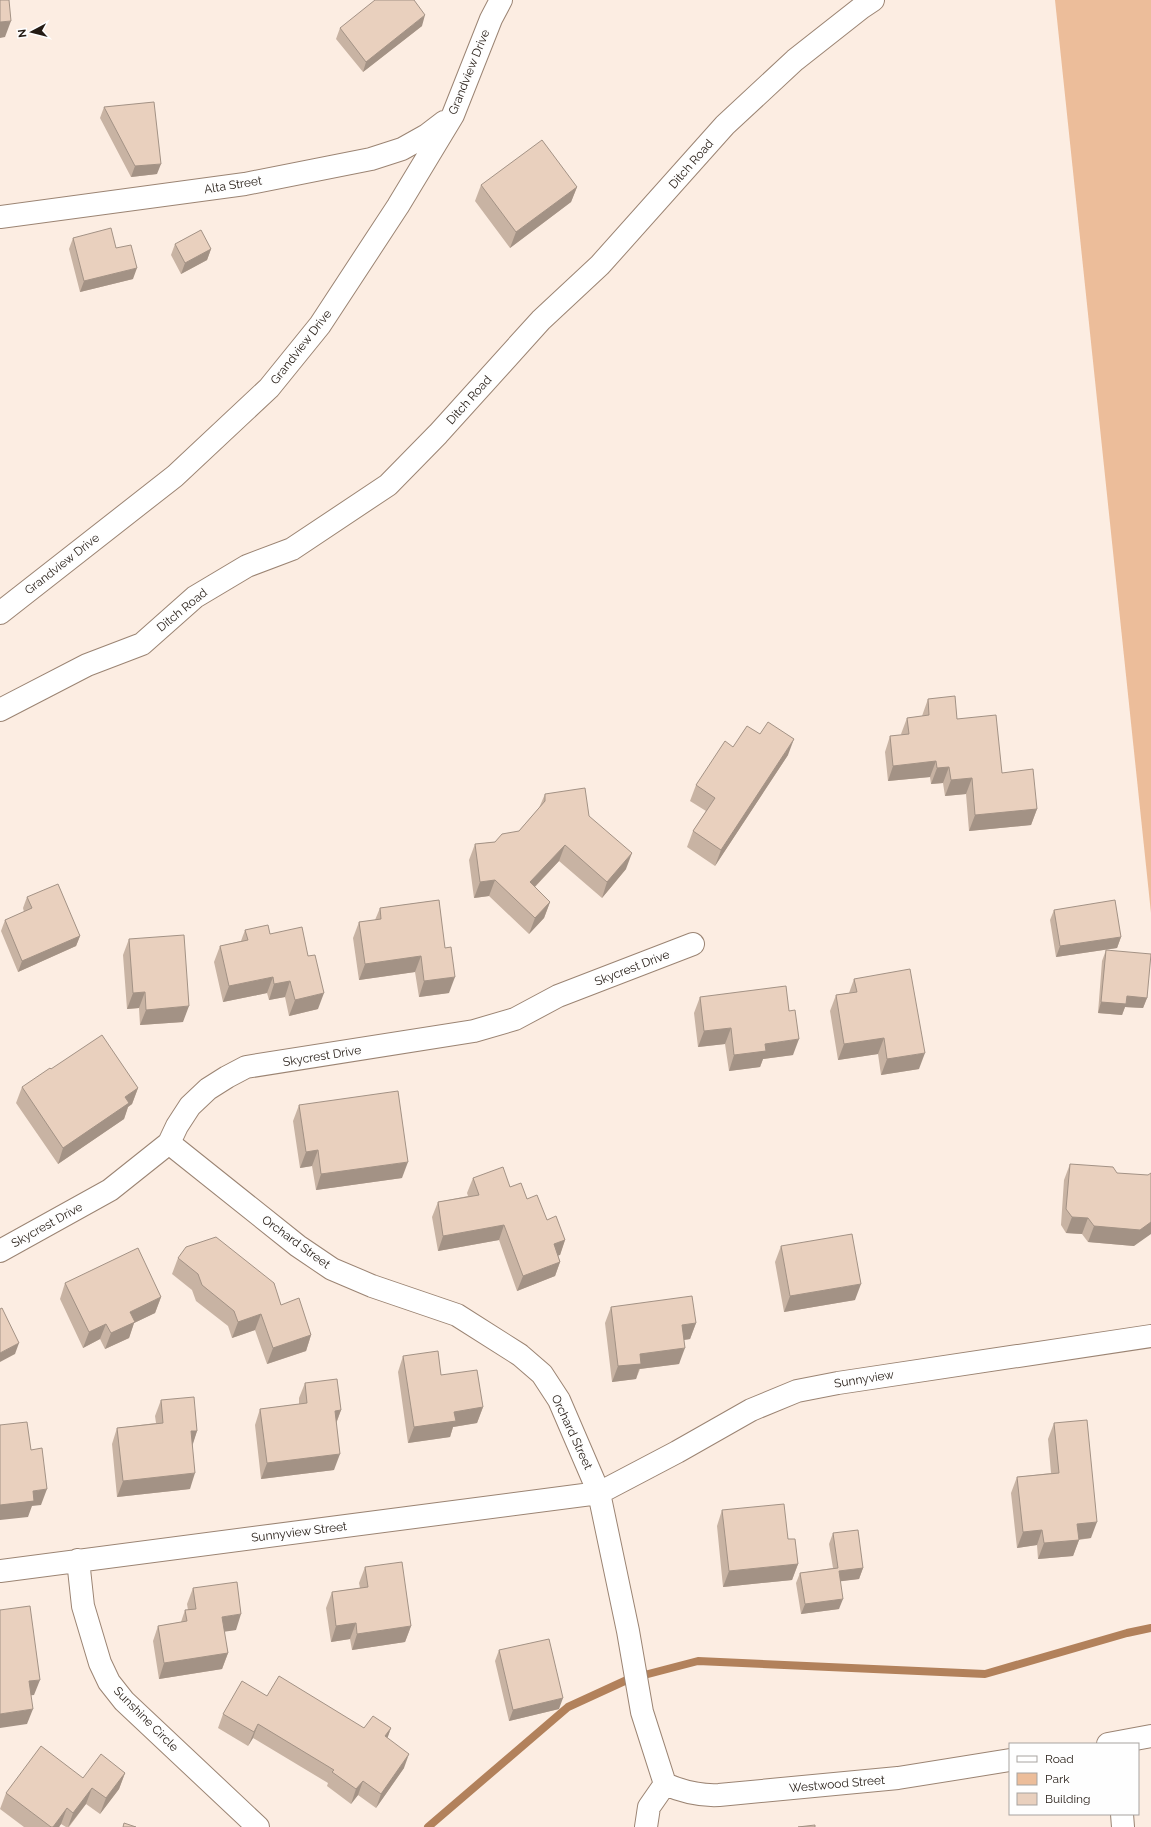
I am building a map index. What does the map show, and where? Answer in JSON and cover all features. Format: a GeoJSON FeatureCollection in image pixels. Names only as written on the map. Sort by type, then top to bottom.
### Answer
{"type":"FeatureCollection","features":[{"type":"Feature","properties":{"kind":"street","name":"Grandview Drive"},"geometry":{"type":"LineString","coordinates":[[0,613],[175,476],[269,388],[320,325],[398,206],[453,115],[490,20],[500,0]]}},
{"type":"Feature","properties":{"kind":"street","name":"Ditch Road"},"geometry":{"type":"LineString","coordinates":[[0,710],[87,665],[142,644],[195,597],[247,566],[292,549],[388,485],[438,434],[542,320],[600,265],[725,125],[795,60],[873,0]]}},
{"type":"Feature","properties":{"kind":"street","name":"Alta Street"},"geometry":{"type":"LineString","coordinates":[[0,217],[244,184],[371,159],[402,149],[427,135],[453,115]]}},
{"type":"Feature","properties":{"kind":"street","name":"Skycrest Drive"},"geometry":{"type":"LineString","coordinates":[[0,1251],[110,1190],[168,1143],[190,1106],[208,1089],[246,1067],[474,1031],[515,1019],[558,996],[693,944]]}},
{"type":"Feature","properties":{"kind":"street","name":"Orchard Street"},"geometry":{"type":"LineString","coordinates":[[168,1143],[298,1246],[332,1269],[372,1286],[457,1315],[520,1355],[542,1374],[559,1400],[599,1493],[628,1631],[642,1712],[665,1784]]}},
{"type":"Feature","properties":{"kind":"street","name":"Sunnyview"},"geometry":{"type":"LineString","coordinates":[[599,1493],[677,1452],[751,1410],[797,1391],[838,1383],[1151,1336]]}},
{"type":"Feature","properties":{"kind":"street","name":"Sunnyview Street"},"geometry":{"type":"LineString","coordinates":[[0,1571],[599,1493]]}},
{"type":"Feature","properties":{"kind":"street","name":"Sunshine Circle"},"geometry":{"type":"LineString","coordinates":[[78,1560],[83,1606],[100,1664],[109,1682],[124,1701],[258,1827]]}},
{"type":"Feature","properties":{"kind":"street"},"geometry":{"type":"LineString","coordinates":[[1116,1743],[1151,1736]]}},
{"type":"Feature","properties":{"kind":"street","name":"Westwood Street"},"geometry":{"type":"LineString","coordinates":[[665,1784],[682,1791],[703,1796],[719,1795],[898,1778],[1009,1760]]}},
{"type":"Feature","properties":{"kind":"street"},"geometry":{"type":"LineString","coordinates":[[646,1827],[649,1807],[665,1784]]}},
{"type":"Feature","properties":{"kind":"street"},"geometry":{"type":"LineString","coordinates":[[1122,1815],[1123,1827]]}},
{"type":"Feature","properties":{"kind":"green space"},"geometry":{"type":"Polygon","coordinates":[[[1055,0],[1151,0],[1151,913],[1055,0]]]}},
{"type":"Feature","properties":{"kind":"building"},"geometry":{"type":"Polygon","coordinates":[[[0,0],[9,0],[11,21],[0,22],[0,0]]]}},
{"type":"Feature","properties":{"kind":"building"},"geometry":{"type":"Polygon","coordinates":[[[375,0],[414,0],[425,15],[366,62],[340,28],[375,0]]]}},
{"type":"Feature","properties":{"kind":"building"},"geometry":{"type":"Polygon","coordinates":[[[154,102],[161,164],[135,166],[104,107],[154,102]]]}},
{"type":"Feature","properties":{"kind":"building"},"geometry":{"type":"Polygon","coordinates":[[[542,140],[577,187],[516,232],[481,185],[542,140]]]}},
{"type":"Feature","properties":{"kind":"building"},"geometry":{"type":"Polygon","coordinates":[[[111,228],[116,248],[131,245],[137,268],[84,281],[73,238],[111,228]]]}},
{"type":"Feature","properties":{"kind":"building"},"geometry":{"type":"Polygon","coordinates":[[[201,230],[211,249],[185,263],[175,244],[201,230]]]}},
{"type":"Feature","properties":{"kind":"building"},"geometry":{"type":"Polygon","coordinates":[[[955,696],[957,719],[996,715],[1002,773],[1033,769],[1037,809],[975,815],[972,778],[951,780],[949,767],[937,768],[936,761],[893,766],[890,736],[909,734],[907,718],[929,715],[928,699],[955,696]]]}},
{"type":"Feature","properties":{"kind":"building"},"geometry":{"type":"Polygon","coordinates":[[[768,722],[794,739],[721,850],[693,831],[715,798],[696,785],[725,741],[733,747],[747,726],[760,734],[768,722]]]}},
{"type":"Feature","properties":{"kind":"building"},"geometry":{"type":"Polygon","coordinates":[[[585,788],[589,816],[632,853],[607,882],[565,845],[530,882],[550,902],[535,918],[495,880],[480,882],[475,844],[495,842],[502,834],[519,831],[545,801],[545,794],[585,788]]]}},
{"type":"Feature","properties":{"kind":"building"},"geometry":{"type":"Polygon","coordinates":[[[58,884],[80,936],[22,961],[5,920],[32,908],[27,897],[58,884]]]}},
{"type":"Feature","properties":{"kind":"building"},"geometry":{"type":"Polygon","coordinates":[[[439,900],[445,948],[451,947],[455,977],[424,981],[421,956],[365,964],[359,922],[381,919],[380,908],[439,900]]]}},
{"type":"Feature","properties":{"kind":"building"},"geometry":{"type":"Polygon","coordinates":[[[1115,900],[1121,937],[1060,946],[1054,910],[1115,900]]]}},
{"type":"Feature","properties":{"kind":"building"},"geometry":{"type":"Polygon","coordinates":[[[268,925],[270,934],[302,927],[308,956],[315,955],[324,993],[295,1000],[290,981],[274,984],[273,977],[229,986],[220,946],[248,940],[245,930],[268,925]]]}},
{"type":"Feature","properties":{"kind":"building"},"geometry":{"type":"Polygon","coordinates":[[[184,935],[189,1006],[146,1010],[145,992],[133,993],[129,939],[184,935]]]}},
{"type":"Feature","properties":{"kind":"building"},"geometry":{"type":"Polygon","coordinates":[[[1106,950],[1151,954],[1147,998],[1127,996],[1126,1004],[1101,1002],[1106,950]]]}},
{"type":"Feature","properties":{"kind":"building"},"geometry":{"type":"Polygon","coordinates":[[[910,969],[925,1053],[887,1059],[884,1038],[844,1044],[836,995],[857,992],[854,979],[910,969]]]}},
{"type":"Feature","properties":{"kind":"building"},"geometry":{"type":"Polygon","coordinates":[[[786,986],[789,1011],[795,1010],[799,1039],[765,1044],[766,1051],[734,1055],[731,1028],[704,1031],[700,997],[786,986]]]}},
{"type":"Feature","properties":{"kind":"building"},"geometry":{"type":"Polygon","coordinates":[[[102,1035],[138,1088],[125,1097],[129,1103],[63,1148],[22,1087],[102,1035]]]}},
{"type":"Feature","properties":{"kind":"building"},"geometry":{"type":"Polygon","coordinates":[[[398,1091],[408,1162],[321,1174],[318,1150],[306,1152],[299,1105],[398,1091]]]}},
{"type":"Feature","properties":{"kind":"building"},"geometry":{"type":"Polygon","coordinates":[[[1070,1164],[1113,1167],[1117,1173],[1148,1175],[1151,1173],[1151,1222],[1140,1230],[1094,1226],[1088,1218],[1072,1217],[1066,1209],[1070,1164]]]}},
{"type":"Feature","properties":{"kind":"building"},"geometry":{"type":"Polygon","coordinates":[[[503,1167],[510,1187],[521,1183],[527,1199],[537,1195],[547,1220],[556,1216],[565,1240],[554,1244],[560,1262],[523,1276],[504,1225],[443,1236],[438,1202],[479,1195],[473,1178],[503,1167]]]}},
{"type":"Feature","properties":{"kind":"building"},"geometry":{"type":"Polygon","coordinates":[[[852,1234],[861,1284],[790,1296],[781,1246],[852,1234]]]}},
{"type":"Feature","properties":{"kind":"building"},"geometry":{"type":"Polygon","coordinates":[[[216,1237],[274,1283],[281,1305],[299,1298],[311,1335],[273,1348],[261,1314],[238,1322],[234,1311],[202,1285],[198,1274],[178,1258],[186,1247],[216,1237]]]}},
{"type":"Feature","properties":{"kind":"building"},"geometry":{"type":"Polygon","coordinates":[[[138,1248],[161,1297],[130,1312],[135,1322],[111,1333],[106,1324],[89,1332],[65,1283],[138,1248]]]}},
{"type":"Feature","properties":{"kind":"building"},"geometry":{"type":"Polygon","coordinates":[[[692,1296],[696,1323],[682,1325],[685,1348],[640,1354],[641,1364],[618,1366],[611,1307],[692,1296]]]}},
{"type":"Feature","properties":{"kind":"building"},"geometry":{"type":"Polygon","coordinates":[[[2,1308],[19,1343],[0,1353],[0,1309],[2,1308]]]}},
{"type":"Feature","properties":{"kind":"building"},"geometry":{"type":"Polygon","coordinates":[[[438,1351],[441,1375],[477,1370],[483,1407],[454,1412],[456,1421],[414,1427],[403,1356],[438,1351]]]}},
{"type":"Feature","properties":{"kind":"building"},"geometry":{"type":"Polygon","coordinates":[[[337,1379],[341,1410],[335,1411],[340,1454],[267,1463],[260,1409],[307,1403],[305,1383],[337,1379]]]}},
{"type":"Feature","properties":{"kind":"building"},"geometry":{"type":"Polygon","coordinates":[[[194,1397],[197,1431],[191,1431],[195,1473],[123,1481],[117,1428],[163,1423],[161,1400],[194,1397]]]}},
{"type":"Feature","properties":{"kind":"building"},"geometry":{"type":"Polygon","coordinates":[[[1087,1420],[1097,1522],[1077,1524],[1079,1540],[1044,1543],[1042,1530],[1023,1532],[1017,1477],[1059,1473],[1054,1423],[1087,1420]]]}},
{"type":"Feature","properties":{"kind":"building"},"geometry":{"type":"Polygon","coordinates":[[[27,1422],[31,1450],[42,1448],[47,1489],[33,1491],[34,1501],[0,1505],[0,1425],[27,1422]]]}},
{"type":"Feature","properties":{"kind":"building"},"geometry":{"type":"Polygon","coordinates":[[[784,1504],[788,1539],[795,1539],[798,1564],[729,1571],[722,1510],[784,1504]]]}},
{"type":"Feature","properties":{"kind":"building"},"geometry":{"type":"Polygon","coordinates":[[[858,1530],[863,1568],[839,1571],[843,1599],[805,1604],[800,1573],[838,1568],[833,1533],[858,1530]]]}},
{"type":"Feature","properties":{"kind":"building"},"geometry":{"type":"Polygon","coordinates":[[[402,1562],[411,1626],[357,1634],[356,1623],[336,1626],[332,1592],[368,1587],[365,1567],[402,1562]]]}},
{"type":"Feature","properties":{"kind":"building"},"geometry":{"type":"Polygon","coordinates":[[[237,1582],[241,1614],[222,1617],[228,1653],[164,1663],[158,1626],[187,1621],[185,1610],[196,1609],[193,1588],[237,1582]]]}},
{"type":"Feature","properties":{"kind":"building"},"geometry":{"type":"Polygon","coordinates":[[[30,1606],[40,1680],[29,1681],[33,1709],[0,1714],[0,1610],[30,1606]]]}},
{"type":"Feature","properties":{"kind":"building"},"geometry":{"type":"Polygon","coordinates":[[[549,1639],[563,1698],[513,1710],[499,1650],[549,1639]]]}},
{"type":"Feature","properties":{"kind":"building"},"geometry":{"type":"Polygon","coordinates":[[[279,1676],[364,1728],[373,1716],[391,1728],[385,1736],[409,1754],[381,1794],[363,1781],[356,1789],[332,1772],[334,1770],[258,1724],[254,1732],[223,1714],[242,1681],[267,1696],[279,1676]]]}},
{"type":"Feature","properties":{"kind":"building"},"geometry":{"type":"Polygon","coordinates":[[[41,1746],[83,1778],[101,1754],[125,1773],[106,1798],[92,1788],[73,1813],[67,1808],[53,1827],[51,1827],[6,1793],[41,1746]]]}},
{"type":"Feature","properties":{"kind":"building"},"geometry":{"type":"Polygon","coordinates":[[[124,1823],[136,1827],[123,1827],[124,1823]]]}},
{"type":"Feature","properties":{"kind":"building"},"geometry":{"type":"Polygon","coordinates":[[[815,1825],[815,1827],[798,1827],[815,1825]]]}},
{"type":"Feature","properties":{"kind":"waterway"},"geometry":{"type":"LineString","coordinates":[[428,1827],[568,1707],[629,1679],[698,1661],[985,1674],[1127,1633],[1151,1628]]}}]}
